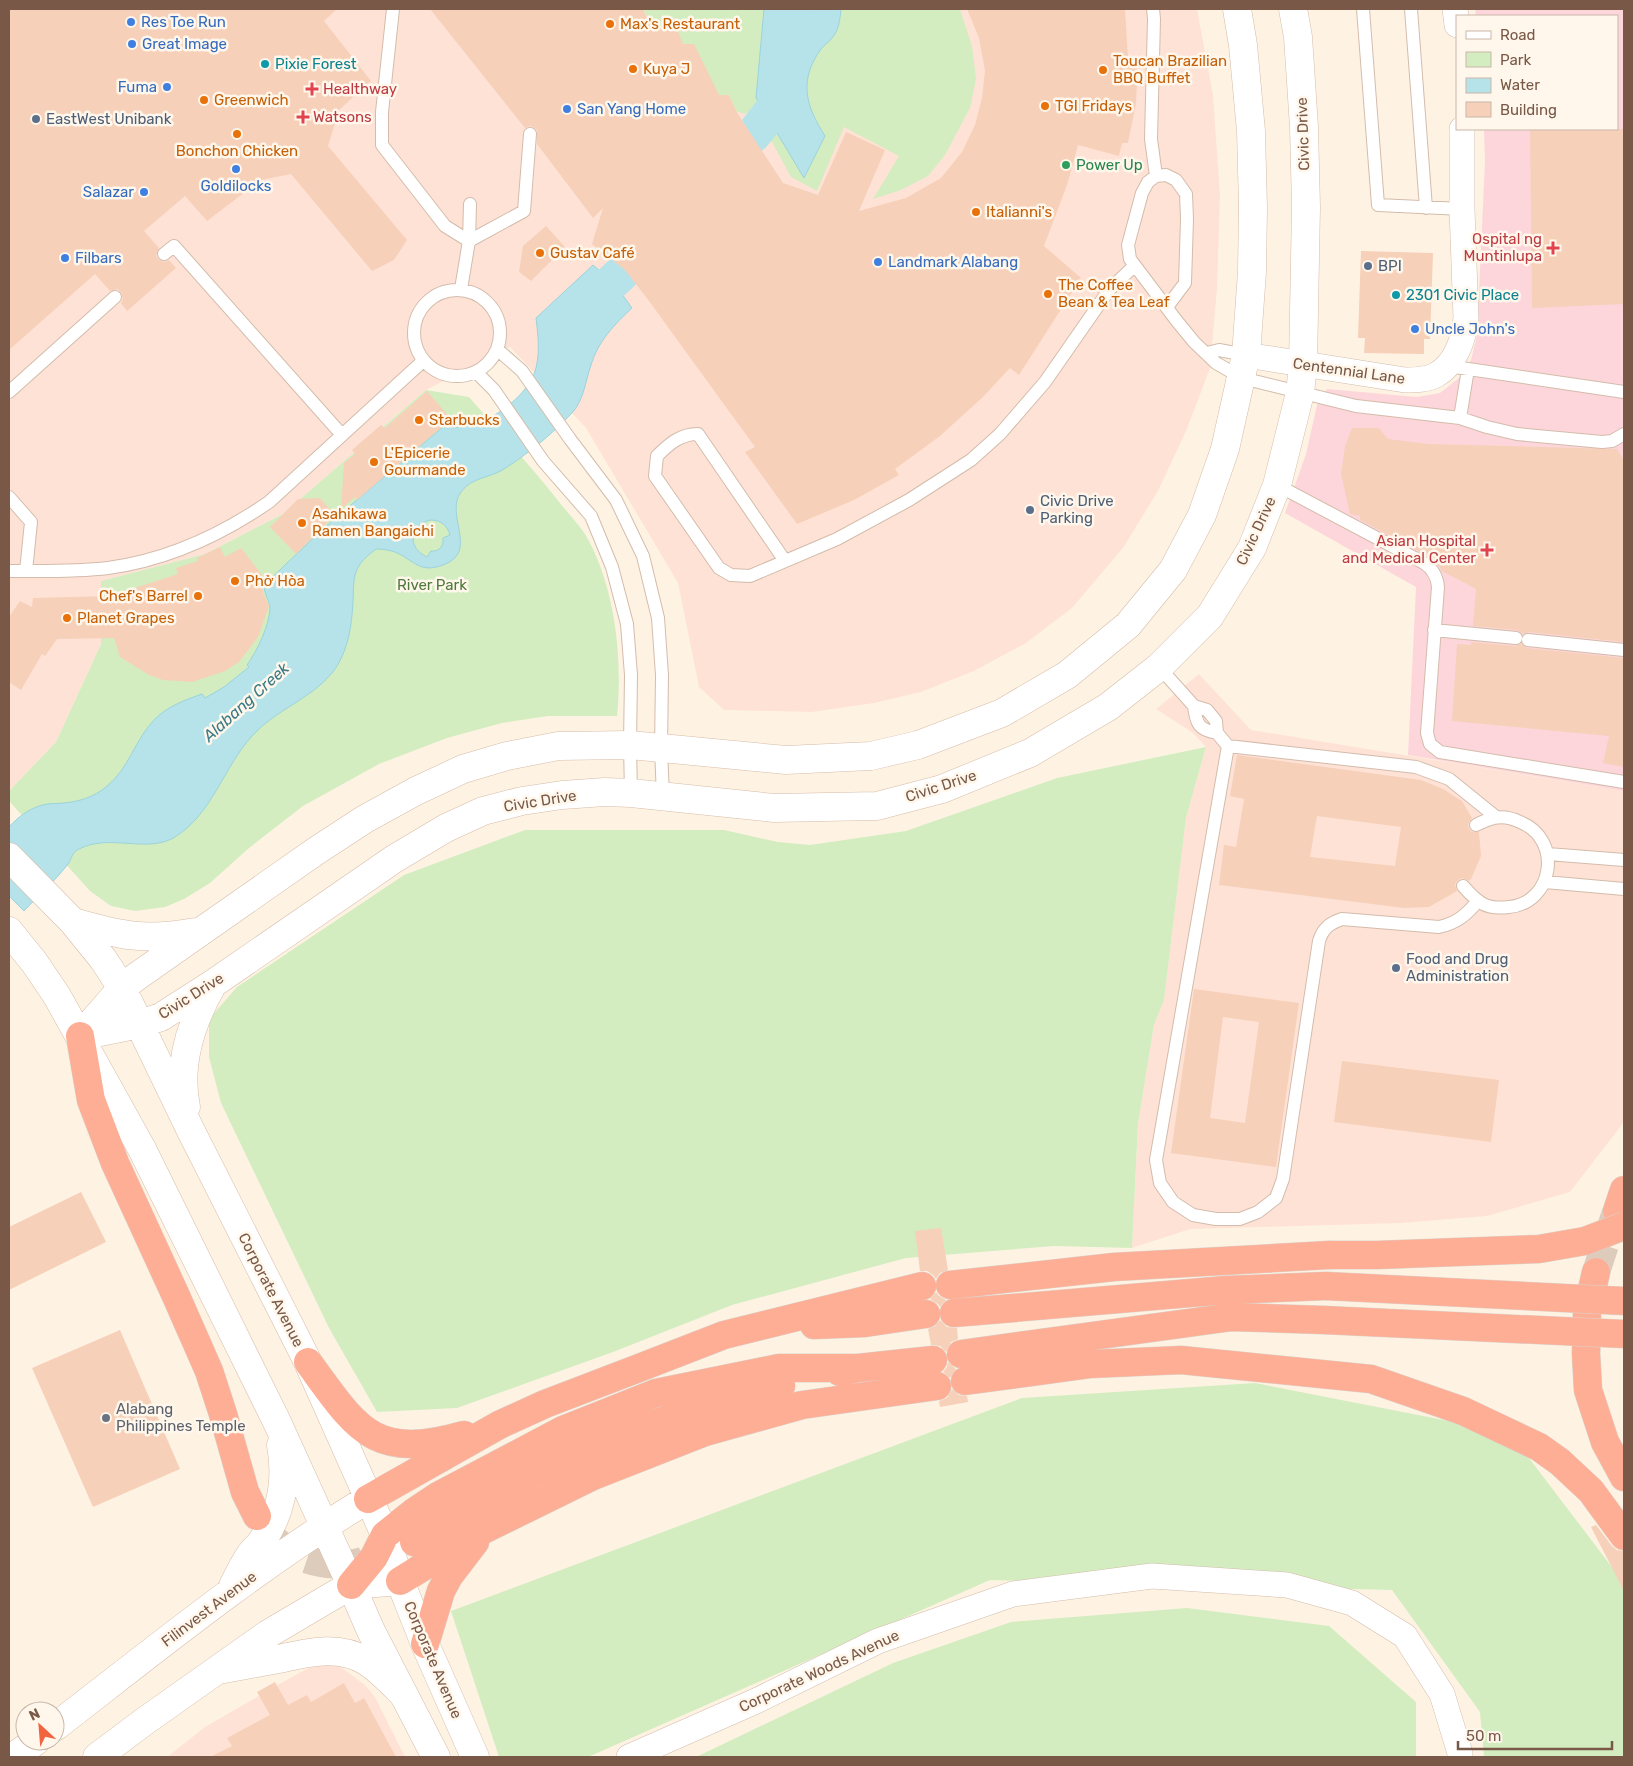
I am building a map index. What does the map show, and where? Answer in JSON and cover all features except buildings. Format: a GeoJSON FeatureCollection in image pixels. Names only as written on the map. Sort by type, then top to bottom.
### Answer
{"type":"FeatureCollection","features":[{"type":"Feature","properties":{"kind":"highway"},"geometry":{"type":"LineString","coordinates":[[80,1036],[91,1100],[115,1163],[209,1371],[242,1484],[257,1516]]}},
{"type":"Feature","properties":{"kind":"highway"},"geometry":{"type":"LineString","coordinates":[[950,1285],[1114,1268],[1329,1255],[1539,1249],[1585,1241],[1622,1209]]}},
{"type":"Feature","properties":{"kind":"highway"},"geometry":{"type":"LineString","coordinates":[[1596,1272],[1587,1312],[1586,1354],[1588,1390],[1605,1442],[1624,1477]]}},
{"type":"Feature","properties":{"kind":"highway"},"geometry":{"type":"LineString","coordinates":[[368,1499],[499,1425],[545,1404],[630,1371],[724,1336],[922,1286]]}},
{"type":"Feature","properties":{"kind":"highway"},"geometry":{"type":"LineString","coordinates":[[954,1313],[1226,1290],[1326,1286],[1624,1301]]}},
{"type":"Feature","properties":{"kind":"highway"},"geometry":{"type":"LineString","coordinates":[[753,1328],[865,1323],[926,1314]]}},
{"type":"Feature","properties":{"kind":"highway"},"geometry":{"type":"LineString","coordinates":[[961,1354],[1232,1317],[1624,1334]]}},
{"type":"Feature","properties":{"kind":"highway"},"geometry":{"type":"LineString","coordinates":[[965,1381],[1091,1364],[1181,1360],[1371,1379],[1463,1411],[1539,1448],[1560,1462],[1591,1492],[1624,1536]]}},
{"type":"Feature","properties":{"kind":"highway"},"geometry":{"type":"LineString","coordinates":[[308,1362],[345,1412],[377,1439],[407,1445],[427,1444],[499,1425]]}},
{"type":"Feature","properties":{"kind":"highway"},"geometry":{"type":"LineString","coordinates":[[351,1585],[374,1557],[385,1535],[438,1496],[563,1430],[656,1393],[779,1368],[858,1368],[935,1373],[802,1404],[705,1432],[593,1476],[484,1530],[400,1581]]}},
{"type":"Feature","properties":{"kind":"highway"},"geometry":{"type":"LineString","coordinates":[[414,1542],[504,1490],[584,1451],[668,1418],[740,1396],[858,1368]]}},
{"type":"Feature","properties":{"kind":"highway"},"geometry":{"type":"LineString","coordinates":[[425,1644],[441,1591],[484,1530]]}},
{"type":"Feature","properties":{"kind":"main road"},"geometry":{"type":"LineString","coordinates":[[80,1036],[122,988],[202,931],[365,819],[416,791],[463,769],[506,756],[558,746],[630,745],[786,760],[871,756],[918,745],[1002,713],[1067,675],[1128,624],[1173,570],[1202,515],[1225,449],[1244,367],[1252,272],[1253,207],[1250,121],[1243,45],[1237,9]]}},
{"type":"Feature","properties":{"kind":"main road","name":"Civic Drive"},"geometry":{"type":"LineString","coordinates":[[80,1036],[140,1024],[161,1016],[214,983],[394,859],[446,828],[483,811],[522,801],[562,795],[605,792],[774,808],[877,806],[942,789],[1030,753],[1108,707],[1159,667],[1210,616],[1252,548],[1277,485],[1300,393],[1303,365],[1306,206],[1304,126],[1298,37],[1293,9]]}},
{"type":"Feature","properties":{"kind":"main road","name":"Corporate Avenue"},"geometry":{"type":"LineString","coordinates":[[9,857],[73,922],[103,959],[122,988],[308,1362],[385,1535],[400,1581],[425,1644],[475,1757]]}},
{"type":"Feature","properties":{"kind":"main road"},"geometry":{"type":"LineString","coordinates":[[73,922],[130,936],[168,937],[202,931]]}},
{"type":"Feature","properties":{"kind":"main road"},"geometry":{"type":"LineString","coordinates":[[11,933],[56,994],[142,1149],[277,1422],[371,1631],[436,1757]]}},
{"type":"Feature","properties":{"kind":"main road"},"geometry":{"type":"LineString","coordinates":[[191,1130],[184,1100],[185,1057],[188,1039],[199,1009],[214,983]]}},
{"type":"Feature","properties":{"kind":"main road"},"geometry":{"type":"LineString","coordinates":[[230,1592],[250,1554],[261,1543],[272,1525],[278,1508],[283,1479],[283,1461],[277,1422]]}},
{"type":"Feature","properties":{"kind":"main road","name":"Filinvest Avenue"},"geometry":{"type":"LineString","coordinates":[[65,1719],[230,1592],[324,1525],[368,1499]]}},
{"type":"Feature","properties":{"kind":"main road"},"geometry":{"type":"LineString","coordinates":[[97,1757],[215,1670],[268,1634],[351,1585],[400,1581]]}},
{"type":"Feature","properties":{"kind":"main road"},"geometry":{"type":"LineString","coordinates":[[215,1670],[275,1660],[313,1651],[345,1653],[364,1660],[381,1671],[403,1694]]}},
{"type":"Feature","properties":{"kind":"street"},"geometry":{"type":"LineString","coordinates":[[1458,367],[1456,352],[1464,334],[1466,318],[1462,209],[1462,130]]}},
{"type":"Feature","properties":{"kind":"street","name":"Centennial Lane"},"geometry":{"type":"LineString","coordinates":[[1244,367],[1303,365],[1405,380],[1418,380],[1435,376],[1458,367]]}},
{"type":"Feature","properties":{"kind":"street","name":"Corporate Woods Avenue"},"geometry":{"type":"LineString","coordinates":[[630,1757],[756,1701],[878,1641],[1012,1594],[1152,1576],[1287,1585],[1352,1603],[1405,1636],[1442,1694],[1460,1757]]}},
{"type":"Feature","properties":{"kind":"lane"},"geometry":{"type":"LineString","coordinates":[[393,9],[382,112],[382,145],[445,226],[469,241]]}},
{"type":"Feature","properties":{"kind":"lane"},"geometry":{"type":"LineString","coordinates":[[1153,9],[1151,139],[1156,176]]}},
{"type":"Feature","properties":{"kind":"lane"},"geometry":{"type":"LineString","coordinates":[[1363,9],[1378,205],[1462,209]]}},
{"type":"Feature","properties":{"kind":"lane"},"geometry":{"type":"LineString","coordinates":[[1411,9],[1426,208]]}},
{"type":"Feature","properties":{"kind":"lane"},"geometry":{"type":"LineString","coordinates":[[469,241],[524,211],[530,134]]}},
{"type":"Feature","properties":{"kind":"lane"},"geometry":{"type":"LineString","coordinates":[[1168,307],[1184,283],[1187,219],[1186,194],[1176,180],[1166,174],[1156,176],[1148,182],[1142,193],[1128,245],[1130,259],[1185,332],[1216,363],[1244,367]]}},
{"type":"Feature","properties":{"kind":"lane"},"geometry":{"type":"LineString","coordinates":[[461,289],[469,241],[470,204]]}},
{"type":"Feature","properties":{"kind":"lane"},"geometry":{"type":"LineString","coordinates":[[164,254],[174,246],[342,435]]}},
{"type":"Feature","properties":{"kind":"lane"},"geometry":{"type":"LineString","coordinates":[[785,561],[698,434],[687,434],[676,439],[657,456],[655,476],[719,568],[731,575],[750,576],[837,539],[909,500],[971,460],[1000,434],[1045,382],[1109,290],[1134,266]]}},
{"type":"Feature","properties":{"kind":"lane"},"geometry":{"type":"LineString","coordinates":[[461,289],[477,294],[490,304],[498,318],[500,333],[497,349],[489,362],[476,372],[457,377],[438,372],[423,361],[414,343],[414,323],[423,305],[439,293],[461,289]]}},
{"type":"Feature","properties":{"kind":"lane"},"geometry":{"type":"LineString","coordinates":[[9,392],[116,297]]}},
{"type":"Feature","properties":{"kind":"lane"},"geometry":{"type":"LineString","coordinates":[[497,349],[522,371],[616,500],[643,556],[658,618],[662,675],[661,749],[663,796]]}},
{"type":"Feature","properties":{"kind":"lane"},"geometry":{"type":"LineString","coordinates":[[1207,353],[1219,350],[1244,367]]}},
{"type":"Feature","properties":{"kind":"lane"},"geometry":{"type":"LineString","coordinates":[[9,571],[108,568],[169,553],[213,536],[244,520],[269,502],[423,361]]}},
{"type":"Feature","properties":{"kind":"lane","name":"Centennial Lane"},"geometry":{"type":"LineString","coordinates":[[1244,367],[1300,393],[1356,406],[1460,418],[1517,434],[1592,442],[1612,441],[1624,434]]}},
{"type":"Feature","properties":{"kind":"lane"},"geometry":{"type":"LineString","coordinates":[[1460,418],[1458,367],[1624,392]]}},
{"type":"Feature","properties":{"kind":"lane"},"geometry":{"type":"LineString","coordinates":[[476,372],[494,390],[543,460],[591,516],[612,567],[627,624],[630,675],[631,793]]}},
{"type":"Feature","properties":{"kind":"lane"},"geometry":{"type":"LineString","coordinates":[[1277,485],[1430,567],[1438,580],[1427,733],[1430,744],[1440,752],[1624,782]]}},
{"type":"Feature","properties":{"kind":"lane"},"geometry":{"type":"LineString","coordinates":[[9,497],[31,522],[26,571]]}},
{"type":"Feature","properties":{"kind":"lane"},"geometry":{"type":"LineString","coordinates":[[1434,630],[1624,650]]}},
{"type":"Feature","properties":{"kind":"lane"},"geometry":{"type":"LineString","coordinates":[[1159,667],[1194,706],[1195,720],[1204,730],[1217,733],[1228,746],[1416,768],[1450,779],[1496,817]]}},
{"type":"Feature","properties":{"kind":"lane"},"geometry":{"type":"LineString","coordinates":[[1228,746],[1156,1160],[1160,1183],[1173,1202],[1193,1215],[1216,1219],[1240,1219],[1258,1212],[1276,1198],[1282,1179],[1318,941],[1322,931],[1331,923],[1342,919],[1439,927],[1452,924],[1465,916],[1478,902]]}},
{"type":"Feature","properties":{"kind":"lane"},"geometry":{"type":"LineString","coordinates":[[1463,886],[1478,902],[1496,909],[1518,907],[1532,898],[1545,882],[1548,869],[1548,854],[1542,839],[1529,825],[1510,818],[1496,817],[1476,824]]}},
{"type":"Feature","properties":{"kind":"lane"},"geometry":{"type":"LineString","coordinates":[[1548,854],[1624,860]]}},
{"type":"Feature","properties":{"kind":"lane"},"geometry":{"type":"LineString","coordinates":[[1545,882],[1624,888]]}},
{"type":"Feature","properties":{"kind":"shaded area"},"geometry":{"type":"Polygon","coordinates":[[[9,9],[1197,9],[1213,95],[1220,195],[1217,289],[1210,368],[1187,429],[1158,491],[1123,548],[1072,608],[1026,643],[974,671],[921,692],[874,703],[812,712],[724,710],[699,687],[678,583],[586,428],[510,347],[426,390],[283,514],[205,554],[101,581],[101,644],[56,742],[9,791],[9,9]]]}},
{"type":"Feature","properties":{"kind":"shaded area","name":"Asian Hospital and Medical Center"},"geometry":{"type":"Polygon","coordinates":[[[1475,9],[1624,9],[1624,791],[1408,755],[1416,587],[1285,513],[1306,454],[1317,405],[1327,389],[1417,397],[1440,393],[1459,378],[1471,360],[1477,335],[1485,161],[1484,130],[1618,130],[1618,15],[1476,15],[1475,9]]]}},
{"type":"Feature","properties":{"kind":"shaded area","name":"Food and Drug Administration"},"geometry":{"type":"Polygon","coordinates":[[[1199,674],[1251,730],[1624,791],[1624,1122],[1570,1192],[1487,1216],[1402,1223],[1190,1229],[1132,1248],[1138,1124],[1154,1025],[1164,999],[1186,818],[1206,747],[1193,733],[1156,709],[1199,674]]]}},
{"type":"Feature","properties":{"kind":"shaded area"},"geometry":{"type":"Polygon","coordinates":[[[334,1662],[365,1685],[375,1697],[405,1757],[167,1757],[205,1727],[290,1678],[318,1663],[334,1662]]]}},
{"type":"Feature","properties":{"kind":"green space"},"geometry":{"type":"Polygon","coordinates":[[[643,9],[960,9],[972,46],[976,79],[970,108],[945,155],[928,176],[901,190],[873,199],[899,156],[844,127],[817,191],[791,177],[754,109],[744,114],[736,111],[729,95],[719,95],[683,44],[674,22],[655,31],[643,9]]]}},
{"type":"Feature","properties":{"kind":"green space","name":"River Park"},"geometry":{"type":"Polygon","coordinates":[[[426,390],[469,397],[535,472],[585,534],[604,576],[610,599],[619,670],[617,716],[548,716],[502,723],[447,738],[379,764],[303,806],[249,848],[210,883],[184,899],[165,907],[135,911],[111,906],[90,891],[9,801],[9,791],[56,742],[101,644],[101,581],[205,554],[283,514],[426,390]]]}},
{"type":"Feature","properties":{"kind":"green space"},"geometry":{"type":"Polygon","coordinates":[[[1206,747],[1186,818],[1164,1000],[1154,1025],[1138,1124],[1132,1248],[1054,1246],[906,1258],[732,1305],[613,1352],[457,1408],[377,1412],[329,1328],[221,1103],[209,1057],[209,1019],[237,987],[404,875],[525,830],[724,830],[778,842],[810,845],[906,831],[1057,778],[1206,747]]]}},
{"type":"Feature","properties":{"kind":"green space"},"geometry":{"type":"Polygon","coordinates":[[[1255,1383],[1510,1433],[1624,1583],[1624,1757],[1484,1757],[1480,1712],[1392,1590],[990,1580],[588,1757],[499,1757],[451,1611],[1022,1398],[1255,1383]]]}},
{"type":"Feature","properties":{"kind":"green space"},"geometry":{"type":"Polygon","coordinates":[[[1187,1608],[1329,1626],[1416,1702],[1416,1757],[696,1757],[893,1663],[1011,1622],[1187,1608]]]}},
{"type":"Feature","properties":{"kind":"water"},"geometry":{"type":"Polygon","coordinates":[[[764,9],[841,9],[836,32],[821,49],[809,72],[807,93],[809,104],[825,136],[804,178],[756,98],[764,9]]]}},
{"type":"Feature","properties":{"kind":"water"},"geometry":{"type":"Polygon","coordinates":[[[593,265],[600,271],[603,268],[632,308],[613,327],[598,348],[579,403],[571,414],[522,457],[499,472],[470,483],[461,492],[457,501],[456,511],[460,542],[459,551],[454,559],[443,565],[428,568],[417,565],[395,552],[386,550],[376,549],[367,556],[357,569],[352,620],[348,638],[342,657],[332,673],[314,690],[271,719],[252,736],[199,816],[188,827],[175,837],[164,842],[153,844],[103,843],[77,850],[58,876],[24,911],[9,896],[9,827],[31,809],[48,804],[80,800],[101,791],[121,772],[148,727],[160,714],[196,696],[202,694],[205,698],[224,687],[249,667],[247,665],[255,653],[268,622],[270,607],[264,585],[325,527],[444,426],[461,427],[477,423],[498,413],[518,397],[532,378],[536,368],[538,337],[536,318],[593,265]],[[430,520],[418,527],[413,537],[416,548],[427,557],[431,551],[436,551],[440,548],[443,544],[443,538],[450,535],[443,524],[430,520]]]}},
{"type":"Feature","properties":{"kind":"waterway","name":"Alabang Creek"},"geometry":{"type":"LineString","coordinates":[[753,135],[782,98],[793,9]]}},
{"type":"Feature","properties":{"kind":"waterway","name":"Alabang Creek"},"geometry":{"type":"LineString","coordinates":[[577,316],[625,270]]}},
{"type":"Feature","properties":{"kind":"tunnel"},"geometry":{"type":"LineString","coordinates":[[1596,1272],[1616,1212]]}},
{"type":"Feature","properties":{"kind":"tunnel"},"geometry":{"type":"LineString","coordinates":[[272,1537],[290,1552],[308,1560],[335,1565],[363,1561]]}},
{"type":"Feature","properties":{"kind":"place","name":"Res Toe Run"},"geometry":{"type":"Point","coordinates":[131,22]}},
{"type":"Feature","properties":{"kind":"place","name":"Max's Restaurant"},"geometry":{"type":"Point","coordinates":[610,24]}},
{"type":"Feature","properties":{"kind":"place","name":"Great Image"},"geometry":{"type":"Point","coordinates":[132,44]}},
{"type":"Feature","properties":{"kind":"place","name":"Pixie Forest"},"geometry":{"type":"Point","coordinates":[265,64]}},
{"type":"Feature","properties":{"kind":"place","name":"Kuya J"},"geometry":{"type":"Point","coordinates":[633,69]}},
{"type":"Feature","properties":{"kind":"place","name":"Toucan Brazilian BBQ Buffet"},"geometry":{"type":"Point","coordinates":[1103,70]}},
{"type":"Feature","properties":{"kind":"place","name":"Fuma"},"geometry":{"type":"Point","coordinates":[167,87]}},
{"type":"Feature","properties":{"kind":"place","name":"Healthway"},"geometry":{"type":"Point","coordinates":[312,89]}},
{"type":"Feature","properties":{"kind":"place","name":"Greenwich"},"geometry":{"type":"Point","coordinates":[204,100]}},
{"type":"Feature","properties":{"kind":"place","name":"TGI Fridays"},"geometry":{"type":"Point","coordinates":[1045,106]}},
{"type":"Feature","properties":{"kind":"place","name":"San Yang Home"},"geometry":{"type":"Point","coordinates":[567,109]}},
{"type":"Feature","properties":{"kind":"place","name":"Watsons"},"geometry":{"type":"Point","coordinates":[303,117]}},
{"type":"Feature","properties":{"kind":"place","name":"EastWest Unibank"},"geometry":{"type":"Point","coordinates":[36,119]}},
{"type":"Feature","properties":{"kind":"place","name":"Bonchon Chicken"},"geometry":{"type":"Point","coordinates":[237,134]}},
{"type":"Feature","properties":{"kind":"place","name":"Power Up"},"geometry":{"type":"Point","coordinates":[1066,165]}},
{"type":"Feature","properties":{"kind":"place","name":"Goldilocks"},"geometry":{"type":"Point","coordinates":[236,169]}},
{"type":"Feature","properties":{"kind":"place","name":"Salazar"},"geometry":{"type":"Point","coordinates":[144,192]}},
{"type":"Feature","properties":{"kind":"place","name":"Italianni's"},"geometry":{"type":"Point","coordinates":[976,212]}},
{"type":"Feature","properties":{"kind":"place","name":"Ospital ng Muntinlupa"},"geometry":{"type":"Point","coordinates":[1553,248]}},
{"type":"Feature","properties":{"kind":"place","name":"Gustav Café"},"geometry":{"type":"Point","coordinates":[540,253]}},
{"type":"Feature","properties":{"kind":"place","name":"Filbars"},"geometry":{"type":"Point","coordinates":[65,258]}},
{"type":"Feature","properties":{"kind":"place","name":"Landmark Alabang"},"geometry":{"type":"Point","coordinates":[878,262]}},
{"type":"Feature","properties":{"kind":"place","name":"BPI"},"geometry":{"type":"Point","coordinates":[1368,266]}},
{"type":"Feature","properties":{"kind":"place","name":"The Coffee Bean & Tea Leaf"},"geometry":{"type":"Point","coordinates":[1048,294]}},
{"type":"Feature","properties":{"kind":"place","name":"2301 Civic Place"},"geometry":{"type":"Point","coordinates":[1396,295]}},
{"type":"Feature","properties":{"kind":"place","name":"Uncle John's"},"geometry":{"type":"Point","coordinates":[1415,329]}},
{"type":"Feature","properties":{"kind":"place","name":"Starbucks"},"geometry":{"type":"Point","coordinates":[419,420]}},
{"type":"Feature","properties":{"kind":"place","name":"L'Epicerie Gourmande"},"geometry":{"type":"Point","coordinates":[374,462]}},
{"type":"Feature","properties":{"kind":"place","name":"Civic Drive Parking"},"geometry":{"type":"Point","coordinates":[1030,510]}},
{"type":"Feature","properties":{"kind":"place","name":"Asahikawa Ramen Bangaichi"},"geometry":{"type":"Point","coordinates":[302,523]}},
{"type":"Feature","properties":{"kind":"place","name":"Asian Hospital and Medical Center"},"geometry":{"type":"Point","coordinates":[1487,550]}},
{"type":"Feature","properties":{"kind":"place","name":"Phở Hòa"},"geometry":{"type":"Point","coordinates":[235,581]}},
{"type":"Feature","properties":{"kind":"place","name":"Chef's Barrel"},"geometry":{"type":"Point","coordinates":[198,596]}},
{"type":"Feature","properties":{"kind":"place","name":"Planet Grapes"},"geometry":{"type":"Point","coordinates":[67,618]}},
{"type":"Feature","properties":{"kind":"place","name":"Food and Drug Administration"},"geometry":{"type":"Point","coordinates":[1396,968]}},
{"type":"Feature","properties":{"kind":"place","name":"Alabang Philippines Temple"},"geometry":{"type":"Point","coordinates":[106,1418]}}]}
